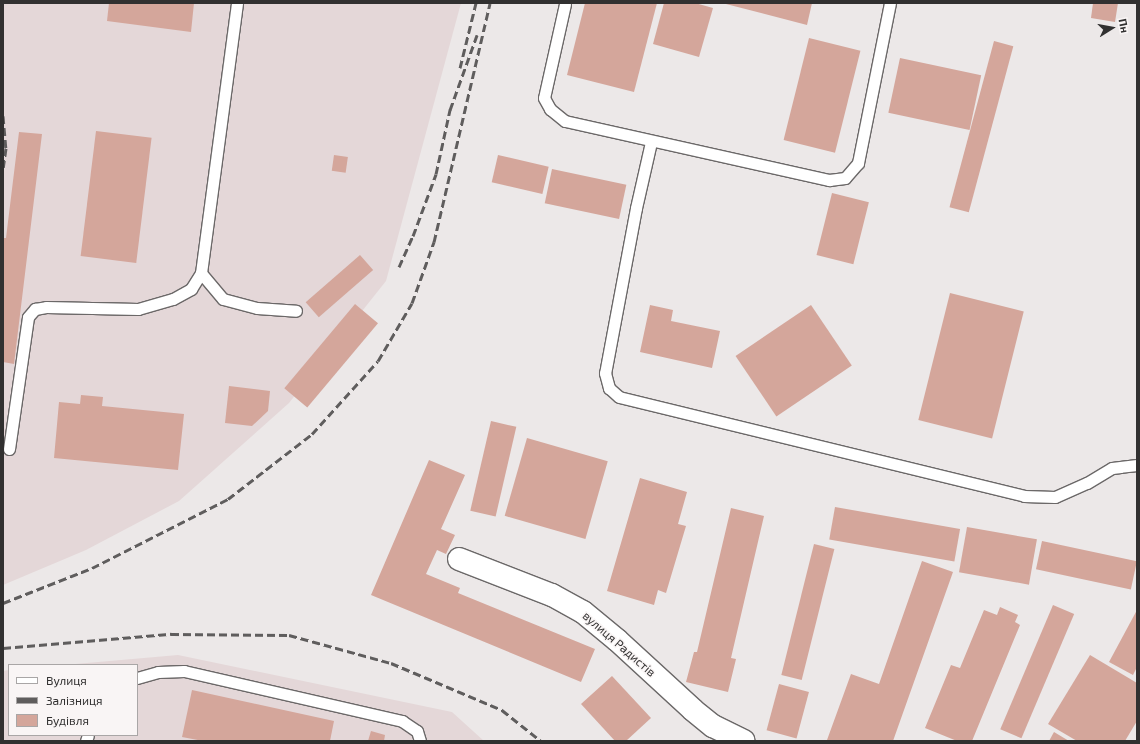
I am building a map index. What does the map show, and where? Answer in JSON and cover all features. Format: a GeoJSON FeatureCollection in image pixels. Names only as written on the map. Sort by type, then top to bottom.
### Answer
{"type":"FeatureCollection","features":[{"type":"Feature","properties":{"kind":"street","name":"вулиця Радистів"},"geometry":{"type":"LineString","coordinates":[[459,559],[552,595],[583,612],[617,640],[693,710],[713,726],[744,741]]}},
{"type":"Feature","properties":{"kind":"lane"},"geometry":{"type":"LineString","coordinates":[[9,449],[28,317],[35,310],[46,307],[138,309],[173,299],[191,289],[202,272],[237,3]]}},
{"type":"Feature","properties":{"kind":"lane"},"geometry":{"type":"LineString","coordinates":[[565,4],[544,98],[550,109],[565,121],[651,142],[829,180],[845,178],[858,163],[890,3]]}},
{"type":"Feature","properties":{"kind":"lane"},"geometry":{"type":"LineString","coordinates":[[651,142],[636,208],[605,373],[609,388],[619,397],[1024,496],[1055,497],[1087,483],[1112,468],[1137,465]]}},
{"type":"Feature","properties":{"kind":"lane"},"geometry":{"type":"LineString","coordinates":[[202,272],[223,299],[257,308],[296,311]]}},
{"type":"Feature","properties":{"kind":"lane"},"geometry":{"type":"LineString","coordinates":[[138,678],[158,672],[184,671],[402,721],[417,731],[420,741]]}},
{"type":"Feature","properties":{"kind":"shaded area"},"geometry":{"type":"Polygon","coordinates":[[[3,3],[461,3],[386,281],[289,403],[179,501],[86,550],[3,585],[3,3]]]}},
{"type":"Feature","properties":{"kind":"shaded area"},"geometry":{"type":"Polygon","coordinates":[[[178,655],[452,712],[484,741],[3,741],[3,671],[8,670],[8,736],[138,736],[138,664],[75,664],[178,655]]]}},
{"type":"Feature","properties":{"kind":"building"},"geometry":{"type":"Polygon","coordinates":[[[109,3],[194,3],[191,32],[107,21],[109,3]]]}},
{"type":"Feature","properties":{"kind":"building"},"geometry":{"type":"Polygon","coordinates":[[[585,3],[657,3],[634,92],[567,75],[585,3]]]}},
{"type":"Feature","properties":{"kind":"building"},"geometry":{"type":"Polygon","coordinates":[[[664,3],[695,3],[713,8],[699,57],[653,44],[664,3]]]}},
{"type":"Feature","properties":{"kind":"building"},"geometry":{"type":"Polygon","coordinates":[[[722,3],[812,3],[807,25],[722,3]]]}},
{"type":"Feature","properties":{"kind":"building"},"geometry":{"type":"Polygon","coordinates":[[[1093,3],[1118,3],[1115,22],[1091,18],[1093,3]]]}},
{"type":"Feature","properties":{"kind":"building"},"geometry":{"type":"Polygon","coordinates":[[[809,38],[860,51],[835,153],[784,140],[809,38]]]}},
{"type":"Feature","properties":{"kind":"building"},"geometry":{"type":"Polygon","coordinates":[[[994,41],[1013,46],[969,212],[949,207],[994,41]]]}},
{"type":"Feature","properties":{"kind":"building"},"geometry":{"type":"Polygon","coordinates":[[[900,58],[981,75],[970,130],[888,113],[900,58]]]}},
{"type":"Feature","properties":{"kind":"building"},"geometry":{"type":"Polygon","coordinates":[[[96,131],[152,138],[136,263],[81,256],[96,131]]]}},
{"type":"Feature","properties":{"kind":"building"},"geometry":{"type":"Polygon","coordinates":[[[19,132],[42,134],[14,364],[3,362],[3,238],[6,238],[19,132]]]}},
{"type":"Feature","properties":{"kind":"building"},"geometry":{"type":"Polygon","coordinates":[[[334,155],[348,157],[346,173],[332,171],[334,155]]]}},
{"type":"Feature","properties":{"kind":"building"},"geometry":{"type":"Polygon","coordinates":[[[498,155],[549,167],[542,194],[492,182],[498,155]]]}},
{"type":"Feature","properties":{"kind":"building"},"geometry":{"type":"Polygon","coordinates":[[[552,169],[626,185],[619,219],[545,203],[552,169]]]}},
{"type":"Feature","properties":{"kind":"building"},"geometry":{"type":"Polygon","coordinates":[[[832,193],[869,202],[853,264],[817,255],[832,193]]]}},
{"type":"Feature","properties":{"kind":"building"},"geometry":{"type":"Polygon","coordinates":[[[360,255],[373,270],[319,317],[306,302],[360,255]]]}},
{"type":"Feature","properties":{"kind":"building"},"geometry":{"type":"Polygon","coordinates":[[[950,293],[1024,311],[992,438],[918,420],[950,293]]]}},
{"type":"Feature","properties":{"kind":"building"},"geometry":{"type":"Polygon","coordinates":[[[355,304],[378,323],[307,408],[284,388],[355,304]]]}},
{"type":"Feature","properties":{"kind":"building"},"geometry":{"type":"Polygon","coordinates":[[[650,305],[673,310],[671,321],[720,331],[712,368],[640,352],[650,305]]]}},
{"type":"Feature","properties":{"kind":"building"},"geometry":{"type":"Polygon","coordinates":[[[811,305],[852,366],[776,416],[736,356],[811,305]]]}},
{"type":"Feature","properties":{"kind":"building"},"geometry":{"type":"Polygon","coordinates":[[[229,386],[270,391],[268,411],[252,426],[225,423],[229,386]]]}},
{"type":"Feature","properties":{"kind":"building"},"geometry":{"type":"Polygon","coordinates":[[[81,395],[103,397],[102,406],[184,414],[178,470],[54,458],[59,402],[80,404],[81,395]]]}},
{"type":"Feature","properties":{"kind":"building"},"geometry":{"type":"Polygon","coordinates":[[[491,421],[516,427],[496,516],[470,511],[491,421]]]}},
{"type":"Feature","properties":{"kind":"building"},"geometry":{"type":"Polygon","coordinates":[[[527,438],[608,461],[585,539],[505,516],[527,438]]]}},
{"type":"Feature","properties":{"kind":"building"},"geometry":{"type":"Polygon","coordinates":[[[429,460],[465,475],[441,529],[455,535],[446,554],[437,550],[426,574],[460,588],[458,593],[595,649],[581,682],[371,595],[429,460]]]}},
{"type":"Feature","properties":{"kind":"building"},"geometry":{"type":"Polygon","coordinates":[[[640,478],[687,492],[678,524],[686,526],[666,593],[658,590],[654,605],[607,591],[640,478]]]}},
{"type":"Feature","properties":{"kind":"building"},"geometry":{"type":"Polygon","coordinates":[[[835,507],[960,529],[954,562],[829,539],[835,507]]]}},
{"type":"Feature","properties":{"kind":"building"},"geometry":{"type":"Polygon","coordinates":[[[731,508],[764,516],[731,658],[736,659],[728,692],[686,682],[694,652],[697,652],[731,508]]]}},
{"type":"Feature","properties":{"kind":"building"},"geometry":{"type":"Polygon","coordinates":[[[967,527],[1037,539],[1029,585],[959,572],[967,527]]]}},
{"type":"Feature","properties":{"kind":"building"},"geometry":{"type":"Polygon","coordinates":[[[1042,541],[1137,561],[1131,590],[1036,569],[1042,541]]]}},
{"type":"Feature","properties":{"kind":"building"},"geometry":{"type":"Polygon","coordinates":[[[814,544],[834,549],[802,680],[781,675],[814,544]]]}},
{"type":"Feature","properties":{"kind":"building"},"geometry":{"type":"Polygon","coordinates":[[[922,561],[953,572],[893,741],[827,740],[851,674],[879,684],[922,561]]]}},
{"type":"Feature","properties":{"kind":"building"},"geometry":{"type":"Polygon","coordinates":[[[1053,605],[1074,614],[1021,738],[1000,729],[1053,605]]]}},
{"type":"Feature","properties":{"kind":"building"},"geometry":{"type":"Polygon","coordinates":[[[1000,607],[1018,615],[1015,622],[1020,625],[972,741],[957,741],[925,728],[951,665],[960,668],[984,610],[997,615],[1000,607]]]}},
{"type":"Feature","properties":{"kind":"building"},"geometry":{"type":"Polygon","coordinates":[[[1137,610],[1137,667],[1133,675],[1109,662],[1137,610]]]}},
{"type":"Feature","properties":{"kind":"building"},"geometry":{"type":"Polygon","coordinates":[[[1090,655],[1137,683],[1137,721],[1125,741],[1077,741],[1048,724],[1090,655]]]}},
{"type":"Feature","properties":{"kind":"building"},"geometry":{"type":"Polygon","coordinates":[[[612,676],[651,718],[626,741],[615,741],[581,704],[612,676]]]}},
{"type":"Feature","properties":{"kind":"building"},"geometry":{"type":"Polygon","coordinates":[[[779,684],[809,692],[797,738],[767,730],[779,684]]]}},
{"type":"Feature","properties":{"kind":"building"},"geometry":{"type":"Polygon","coordinates":[[[192,690],[334,721],[330,741],[203,741],[182,737],[192,690]]]}},
{"type":"Feature","properties":{"kind":"building"},"geometry":{"type":"Polygon","coordinates":[[[371,731],[385,735],[384,741],[368,741],[371,731]]]}},
{"type":"Feature","properties":{"kind":"building"},"geometry":{"type":"Polygon","coordinates":[[[1054,732],[1069,741],[1049,741],[1054,732]]]}},
{"type":"Feature","properties":{"kind":"railway"},"geometry":{"type":"LineString","coordinates":[[460,68],[476,3]]}},
{"type":"Feature","properties":{"kind":"railway"},"geometry":{"type":"LineString","coordinates":[[3,603],[92,568],[228,499],[312,434],[378,361],[412,303],[434,242],[490,3]]}},
{"type":"Feature","properties":{"kind":"railway"},"geometry":{"type":"LineString","coordinates":[[399,267],[413,236],[436,174],[450,110],[477,35]]}},
{"type":"Feature","properties":{"kind":"railway"},"geometry":{"type":"LineString","coordinates":[[3,116],[6,148],[3,170]]}},
{"type":"Feature","properties":{"kind":"railway"},"geometry":{"type":"LineString","coordinates":[[3,648],[171,634],[289,635],[391,663],[502,710],[541,741]]}}]}
